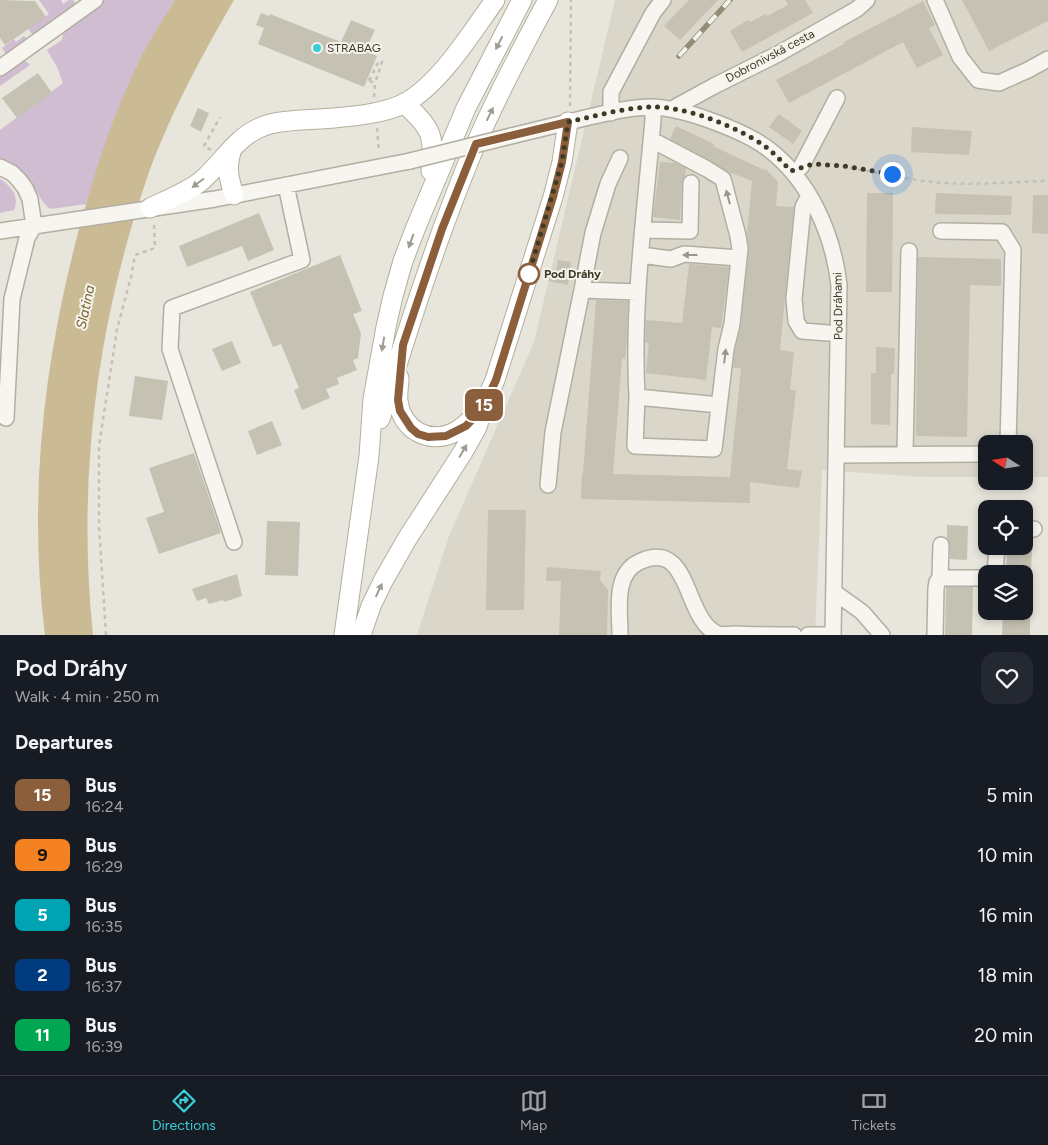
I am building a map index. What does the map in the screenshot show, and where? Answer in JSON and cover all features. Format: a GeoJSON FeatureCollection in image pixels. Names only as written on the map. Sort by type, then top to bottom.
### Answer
{"type":"FeatureCollection","features":[{"type":"Feature","properties":{"kind":"main road"},"geometry":{"type":"LineString","coordinates":[[152,214],[200,182],[244,136],[261,126],[375,112],[404,103],[424,89],[436,76],[467,39],[495,0]]}},
{"type":"Feature","properties":{"kind":"main road"},"geometry":{"type":"LineString","coordinates":[[344,635],[369,456],[374,399],[386,327],[403,261],[466,108],[522,0]]}},
{"type":"Feature","properties":{"kind":"main road"},"geometry":{"type":"LineString","coordinates":[[369,456],[424,279],[473,152],[524,45],[548,0]]}},
{"type":"Feature","properties":{"kind":"main road"},"geometry":{"type":"LineString","coordinates":[[404,103],[423,120],[431,135],[433,149],[429,196]]}},
{"type":"Feature","properties":{"kind":"main road"},"geometry":{"type":"LineString","coordinates":[[361,635],[371,606],[383,581],[407,539],[463,452],[496,380],[553,197],[562,162],[568,122]]}},
{"type":"Feature","properties":{"kind":"main road"},"geometry":{"type":"LineString","coordinates":[[232,148],[227,164],[234,195]]}},
{"type":"Feature","properties":{"kind":"main road"},"geometry":{"type":"LineString","coordinates":[[403,345],[398,400],[405,421],[418,434],[428,437],[446,436],[466,426],[483,408]]}},
{"type":"Feature","properties":{"kind":"street"},"geometry":{"type":"LineString","coordinates":[[0,68],[95,0]]}},
{"type":"Feature","properties":{"kind":"street"},"geometry":{"type":"LineString","coordinates":[[611,112],[611,92],[653,13],[663,0]]}},
{"type":"Feature","properties":{"kind":"street","name":"Dobronivská cesta"},"geometry":{"type":"LineString","coordinates":[[672,109],[778,54],[857,9],[867,0]]}},
{"type":"Feature","properties":{"kind":"street"},"geometry":{"type":"LineString","coordinates":[[936,0],[960,58],[978,80],[999,83],[1048,59]]}},
{"type":"Feature","properties":{"kind":"street"},"geometry":{"type":"LineString","coordinates":[[801,167],[836,98]]}},
{"type":"Feature","properties":{"kind":"street"},"geometry":{"type":"LineString","coordinates":[[652,140],[723,179],[738,236],[732,324],[726,349],[714,449],[635,446],[637,397],[635,358],[638,292],[652,140],[653,107]]}},
{"type":"Feature","properties":{"kind":"street","name":"Pod Dráhami"},"geometry":{"type":"LineString","coordinates":[[0,231],[50,223],[152,214],[234,195],[410,161],[611,112],[653,107],[672,109],[688,112],[751,138],[766,147],[791,171],[809,195],[831,240],[836,261],[839,285],[833,635]]}},
{"type":"Feature","properties":{"kind":"street"},"geometry":{"type":"LineString","coordinates":[[548,485],[553,432],[592,232],[608,184],[620,158]]}},
{"type":"Feature","properties":{"kind":"street"},"geometry":{"type":"LineString","coordinates":[[0,167],[12,173],[25,188],[30,199],[34,226],[28,238],[12,299],[3,398],[6,418]]}},
{"type":"Feature","properties":{"kind":"street"},"geometry":{"type":"LineString","coordinates":[[644,230],[690,231],[691,183]]}},
{"type":"Feature","properties":{"kind":"street"},"geometry":{"type":"LineString","coordinates":[[234,542],[170,349],[172,308],[302,260],[286,185]]}},
{"type":"Feature","properties":{"kind":"street"},"geometry":{"type":"LineString","coordinates":[[809,195],[803,207],[802,216],[794,299],[796,321],[802,332],[828,333]]}},
{"type":"Feature","properties":{"kind":"street"},"geometry":{"type":"LineString","coordinates":[[940,232],[1002,232],[1013,250],[1008,435]]}},
{"type":"Feature","properties":{"kind":"street"},"geometry":{"type":"LineString","coordinates":[[905,454],[909,251]]}},
{"type":"Feature","properties":{"kind":"street"},"geometry":{"type":"LineString","coordinates":[[641,255],[671,259],[684,254],[738,258]]}},
{"type":"Feature","properties":{"kind":"street"},"geometry":{"type":"LineString","coordinates":[[582,290],[638,292]]}},
{"type":"Feature","properties":{"kind":"street"},"geometry":{"type":"LineString","coordinates":[[637,397],[719,405]]}},
{"type":"Feature","properties":{"kind":"street"},"geometry":{"type":"LineString","coordinates":[[836,454],[978,454]]}},
{"type":"Feature","properties":{"kind":"street"},"geometry":{"type":"LineString","coordinates":[[935,635],[936,588],[940,578],[940,545]]}},
{"type":"Feature","properties":{"kind":"street"},"geometry":{"type":"LineString","coordinates":[[620,635],[620,589],[624,577],[635,564],[648,558],[664,558],[673,563],[681,573],[705,626],[719,635],[794,635]]}},
{"type":"Feature","properties":{"kind":"street"},"geometry":{"type":"LineString","coordinates":[[940,578],[978,578]]}},
{"type":"Feature","properties":{"kind":"street"},"geometry":{"type":"LineString","coordinates":[[834,592],[862,612],[882,635]]}},
{"type":"Feature","properties":{"kind":"street"},"geometry":{"type":"LineString","coordinates":[[808,635],[825,635]]}},
{"type":"Feature","properties":{"kind":"path"},"geometry":{"type":"LineString","coordinates":[[568,122],[570,109],[571,0]]}},
{"type":"Feature","properties":{"kind":"path"},"geometry":{"type":"LineString","coordinates":[[371,81],[367,80],[370,79],[379,61],[382,62],[375,83]]}},
{"type":"Feature","properties":{"kind":"path"},"geometry":{"type":"LineString","coordinates":[[204,146],[220,117]]}},
{"type":"Feature","properties":{"kind":"path"},"geometry":{"type":"LineString","coordinates":[[378,128],[379,153]]}},
{"type":"Feature","properties":{"kind":"path"},"geometry":{"type":"LineString","coordinates":[[801,167],[813,164],[844,166],[917,180],[938,182],[1048,181]]}},
{"type":"Feature","properties":{"kind":"path"},"geometry":{"type":"LineString","coordinates":[[106,635],[99,526],[98,446],[117,329],[135,255],[155,248],[152,214]]}},
{"type":"Feature","properties":{"kind":"shaded area"},"geometry":{"type":"Polygon","coordinates":[[[39,0],[61,0],[63,4],[73,0],[78,8],[33,35],[28,29],[49,14],[39,0]]]}},
{"type":"Feature","properties":{"kind":"shaded area"},"geometry":{"type":"Polygon","coordinates":[[[100,0],[175,0],[137,65],[101,156],[86,204],[51,209],[44,203],[23,172],[0,159],[0,130],[63,83],[57,67],[47,50],[62,40],[64,26],[100,0]]]}},
{"type":"Feature","properties":{"kind":"shaded area"},"geometry":{"type":"Polygon","coordinates":[[[615,0],[1048,0],[1048,477],[1033,477],[1033,435],[978,435],[978,477],[922,477],[822,470],[815,635],[417,635],[449,536],[534,342],[615,0]]]}},
{"type":"Feature","properties":{"kind":"shaded area"},"geometry":{"type":"Polygon","coordinates":[[[24,36],[27,40],[8,57],[2,48],[14,39],[16,42],[24,36]]]}},
{"type":"Feature","properties":{"kind":"shaded area"},"geometry":{"type":"Polygon","coordinates":[[[23,59],[30,65],[0,86],[0,72],[23,59]]]}},
{"type":"Feature","properties":{"kind":"shaded area"},"geometry":{"type":"Polygon","coordinates":[[[0,179],[8,185],[15,196],[16,205],[14,210],[0,213],[0,179]]]}},
{"type":"Feature","properties":{"kind":"water","name":"Slatina"},"geometry":{"type":"Polygon","coordinates":[[[175,0],[234,0],[197,67],[163,136],[145,184],[114,294],[103,350],[90,463],[87,520],[93,635],[45,635],[38,534],[39,483],[48,383],[66,283],[90,191],[103,148],[119,106],[141,57],[175,0]]]}},
{"type":"Feature","properties":{"kind":"building"},"geometry":{"type":"Polygon","coordinates":[[[0,0],[35,1],[46,17],[5,45],[0,38],[0,0]]]}},
{"type":"Feature","properties":{"kind":"building"},"geometry":{"type":"Polygon","coordinates":[[[689,0],[718,0],[680,40],[664,26],[689,0]]]}},
{"type":"Feature","properties":{"kind":"building"},"geometry":{"type":"Polygon","coordinates":[[[785,0],[805,0],[813,13],[742,52],[730,31],[748,20],[750,22],[766,14],[767,16],[788,5],[785,0]]]}},
{"type":"Feature","properties":{"kind":"building"},"geometry":{"type":"Polygon","coordinates":[[[962,0],[1048,0],[1048,21],[989,51],[962,0]]]}},
{"type":"Feature","properties":{"kind":"building"},"geometry":{"type":"Polygon","coordinates":[[[923,1],[935,25],[929,28],[943,55],[917,68],[903,42],[789,103],[776,80],[923,1]]]}},
{"type":"Feature","properties":{"kind":"building","name":"STRABAG"},"geometry":{"type":"Polygon","coordinates":[[[261,13],[269,16],[270,14],[341,42],[351,20],[375,30],[365,51],[377,56],[364,87],[258,44],[264,28],[256,25],[261,13]]]}},
{"type":"Feature","properties":{"kind":"building"},"geometry":{"type":"Polygon","coordinates":[[[38,73],[52,93],[17,118],[2,98],[38,73]]]}},
{"type":"Feature","properties":{"kind":"building"},"geometry":{"type":"Polygon","coordinates":[[[198,108],[209,113],[201,132],[190,126],[198,108]]]}},
{"type":"Feature","properties":{"kind":"building"},"geometry":{"type":"Polygon","coordinates":[[[779,114],[802,131],[793,144],[769,127],[779,114]]]}},
{"type":"Feature","properties":{"kind":"building"},"geometry":{"type":"Polygon","coordinates":[[[676,126],[714,144],[713,146],[764,170],[766,169],[778,182],[776,206],[794,207],[780,350],[794,352],[790,390],[796,390],[787,469],[802,471],[799,488],[750,482],[750,503],[581,499],[596,300],[628,301],[627,341],[625,359],[622,358],[613,474],[730,477],[741,368],[733,368],[741,325],[749,250],[747,235],[752,181],[729,172],[670,139],[676,126]]]}},
{"type":"Feature","properties":{"kind":"building"},"geometry":{"type":"Polygon","coordinates":[[[912,127],[972,131],[969,155],[911,152],[912,127]]]}},
{"type":"Feature","properties":{"kind":"building"},"geometry":{"type":"Polygon","coordinates":[[[660,162],[675,163],[686,168],[682,183],[680,220],[653,217],[660,162]]]}},
{"type":"Feature","properties":{"kind":"building"},"geometry":{"type":"Polygon","coordinates":[[[867,193],[893,193],[892,292],[866,292],[867,193]]]}},
{"type":"Feature","properties":{"kind":"building"},"geometry":{"type":"Polygon","coordinates":[[[936,193],[1012,196],[1011,215],[935,214],[936,193]]]}},
{"type":"Feature","properties":{"kind":"building"},"geometry":{"type":"Polygon","coordinates":[[[1033,195],[1048,195],[1048,234],[1032,233],[1033,195]]]}},
{"type":"Feature","properties":{"kind":"building"},"geometry":{"type":"Polygon","coordinates":[[[259,213],[274,250],[248,261],[242,246],[187,267],[179,246],[259,213]]]}},
{"type":"Feature","properties":{"kind":"building"},"geometry":{"type":"Polygon","coordinates":[[[340,255],[362,311],[353,314],[361,333],[358,358],[353,360],[357,370],[337,378],[339,384],[326,389],[330,398],[302,410],[294,390],[299,388],[281,344],[273,347],[250,292],[340,255]]]}},
{"type":"Feature","properties":{"kind":"building"},"geometry":{"type":"Polygon","coordinates":[[[918,257],[1001,259],[1001,286],[970,285],[967,437],[916,436],[918,257]]]}},
{"type":"Feature","properties":{"kind":"building"},"geometry":{"type":"Polygon","coordinates":[[[558,260],[571,262],[568,285],[549,281],[551,269],[556,270],[558,260]]]}},
{"type":"Feature","properties":{"kind":"building"},"geometry":{"type":"Polygon","coordinates":[[[689,264],[729,267],[721,328],[712,327],[706,380],[646,373],[649,343],[645,343],[646,320],[682,323],[689,264]]]}},
{"type":"Feature","properties":{"kind":"building"},"geometry":{"type":"Polygon","coordinates":[[[232,341],[241,363],[222,371],[212,349],[232,341]]]}},
{"type":"Feature","properties":{"kind":"building"},"geometry":{"type":"Polygon","coordinates":[[[876,347],[895,348],[894,374],[891,374],[890,425],[871,424],[871,373],[876,373],[876,347]]]}},
{"type":"Feature","properties":{"kind":"building"},"geometry":{"type":"Polygon","coordinates":[[[135,376],[168,381],[162,420],[129,416],[135,376]]]}},
{"type":"Feature","properties":{"kind":"building"},"geometry":{"type":"Polygon","coordinates":[[[272,421],[282,445],[257,455],[248,431],[272,421]]]}},
{"type":"Feature","properties":{"kind":"building"},"geometry":{"type":"Polygon","coordinates":[[[194,453],[221,533],[159,554],[146,518],[164,512],[149,468],[194,453]]]}},
{"type":"Feature","properties":{"kind":"building"},"geometry":{"type":"Polygon","coordinates":[[[488,510],[526,510],[524,610],[486,610],[488,510]]]}},
{"type":"Feature","properties":{"kind":"building"},"geometry":{"type":"Polygon","coordinates":[[[267,521],[300,522],[298,576],[265,575],[267,521]]]}},
{"type":"Feature","properties":{"kind":"building"},"geometry":{"type":"Polygon","coordinates":[[[947,525],[968,526],[967,560],[950,559],[947,525]]]}},
{"type":"Feature","properties":{"kind":"building"},"geometry":{"type":"Polygon","coordinates":[[[1007,555],[1032,555],[1031,565],[1006,565],[1007,555]]]}},
{"type":"Feature","properties":{"kind":"building"},"geometry":{"type":"Polygon","coordinates":[[[547,567],[601,571],[600,580],[608,590],[607,635],[559,635],[561,581],[546,581],[547,567]]]}},
{"type":"Feature","properties":{"kind":"building"},"geometry":{"type":"Polygon","coordinates":[[[237,574],[242,596],[224,602],[223,600],[209,604],[206,598],[197,601],[192,589],[237,574]]]}},
{"type":"Feature","properties":{"kind":"building"},"geometry":{"type":"Polygon","coordinates":[[[946,587],[973,587],[972,635],[945,635],[946,587]]]}},
{"type":"Feature","properties":{"kind":"building"},"geometry":{"type":"Polygon","coordinates":[[[1003,620],[1030,620],[1030,635],[1002,635],[1003,620]]]}},
{"type":"Feature","properties":{"kind":"railway"},"geometry":{"type":"LineString","coordinates":[[679,56],[730,0]]}},
{"type":"Feature","properties":{"kind":"bus line","name":"15"},"geometry":{"type":"LineString","coordinates":[[568,122],[562,162],[553,197],[496,380],[483,408],[466,426],[446,436],[428,437],[418,434],[411,428],[400,411],[398,388],[403,345],[442,229],[476,144],[568,122]]}},
{"type":"Feature","properties":{"kind":"place","name":"STRABAG"},"geometry":{"type":"Point","coordinates":[317,48]}},
{"type":"Feature","properties":{"kind":"place","name":"Pod Dráhy"},"geometry":{"type":"Point","coordinates":[529,274]}},
{"type":"Feature","properties":{"kind":"route"},"geometry":{"type":"LineString","coordinates":[[529,274],[527,280],[553,197],[562,162],[568,122],[635,109],[653,107],[672,109],[688,112],[736,130],[766,147],[791,171],[813,164],[844,166],[892,174]]}}]}
